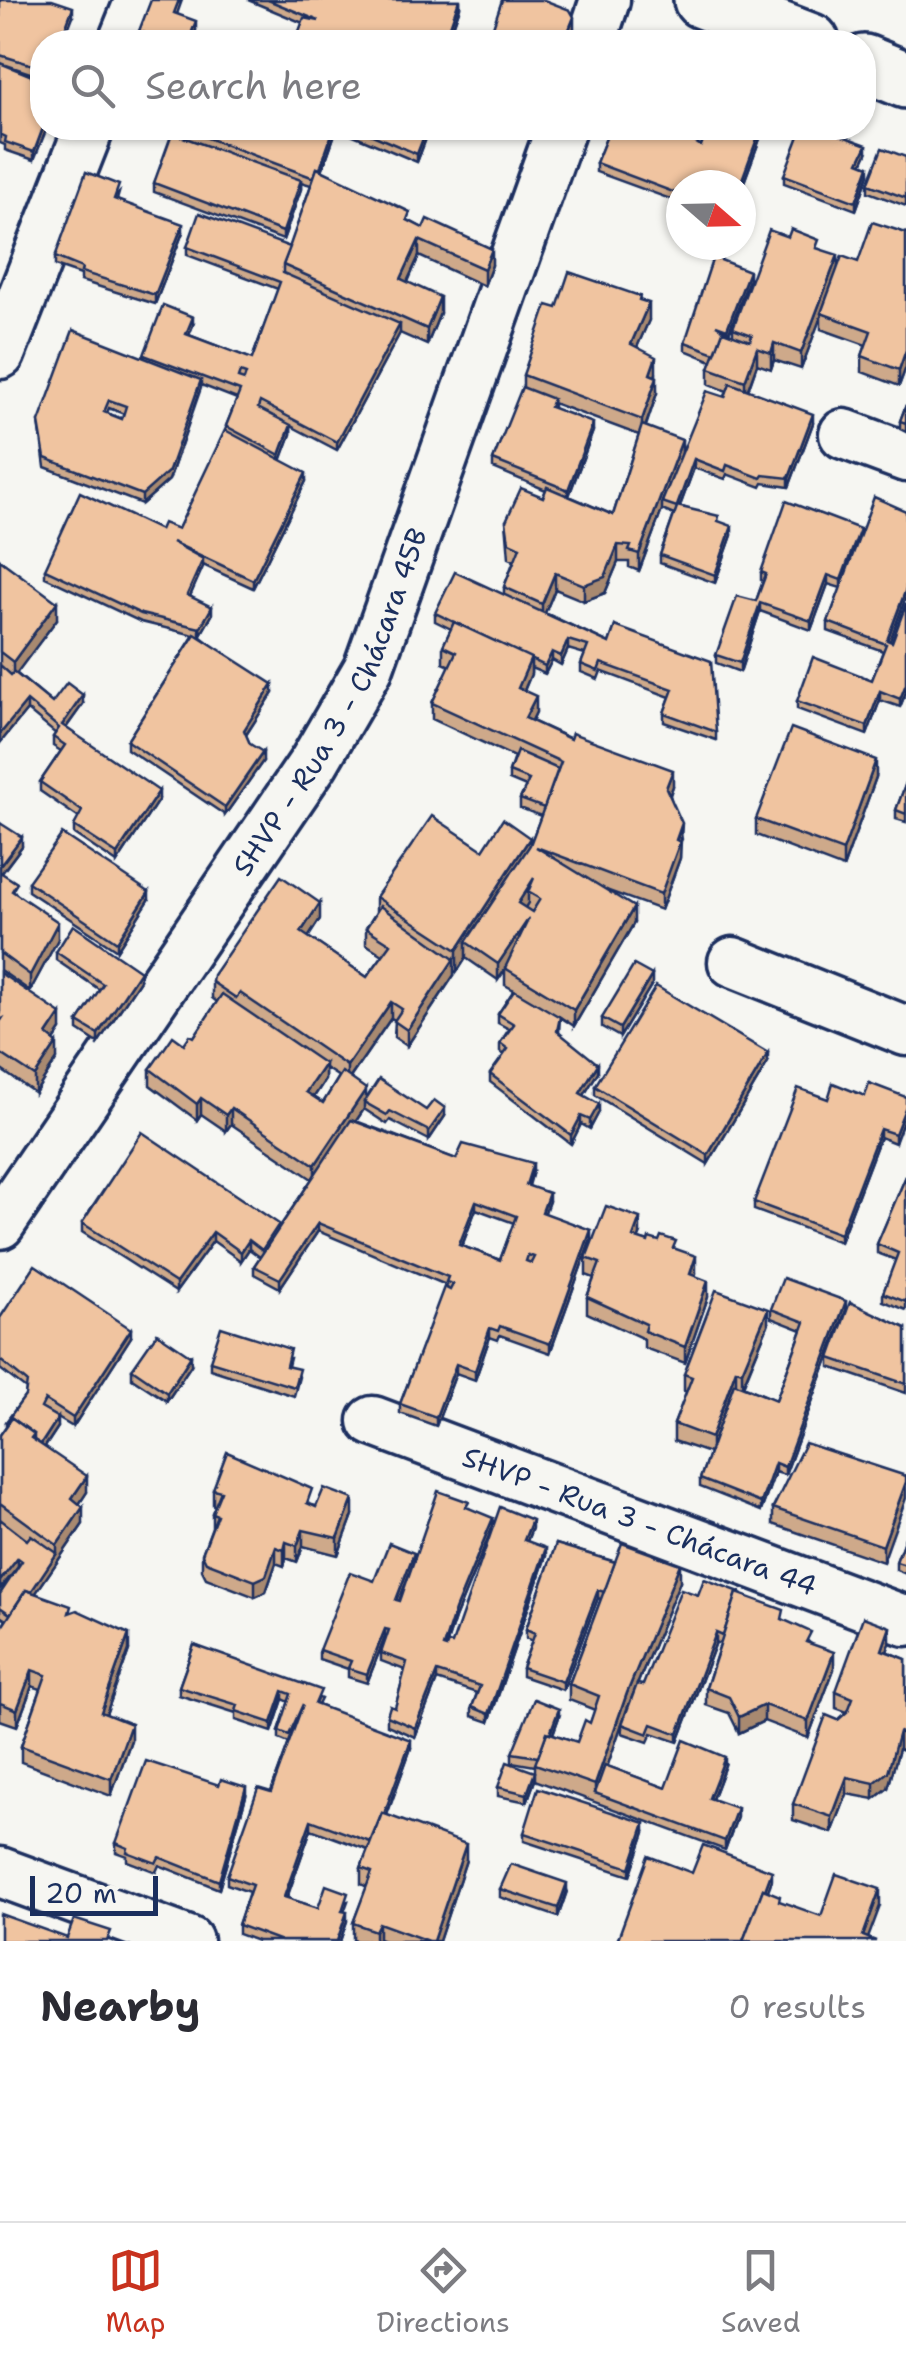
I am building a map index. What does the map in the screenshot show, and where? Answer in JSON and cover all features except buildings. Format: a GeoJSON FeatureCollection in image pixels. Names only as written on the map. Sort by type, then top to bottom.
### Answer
{"type":"FeatureCollection","features":[{"type":"Feature","properties":{"kind":"main road"},"geometry":{"type":"LineString","coordinates":[[702,0],[780,30]]}},
{"type":"Feature","properties":{"kind":"main road"},"geometry":{"type":"LineString","coordinates":[[876,68],[906,80]]}},
{"type":"Feature","properties":{"kind":"street"},"geometry":{"type":"LineString","coordinates":[[128,30],[140,0]]}},
{"type":"Feature","properties":{"kind":"street"},"geometry":{"type":"LineString","coordinates":[[594,30],[605,0]]}},
{"type":"Feature","properties":{"kind":"street"},"geometry":{"type":"LineString","coordinates":[[0,354],[84,140]]}},
{"type":"Feature","properties":{"kind":"street","name":"SHVP - Rua 3 - Chácara 45B"},"geometry":{"type":"LineString","coordinates":[[0,1224],[314,762],[368,669],[557,140]]}},
{"type":"Feature","properties":{"kind":"street"},"geometry":{"type":"LineString","coordinates":[[844,434],[906,457]]}},
{"type":"Feature","properties":{"kind":"street"},"geometry":{"type":"LineString","coordinates":[[732,962],[906,1031]]}},
{"type":"Feature","properties":{"kind":"street","name":"SHVP - Rua 3 - Chácara 44"},"geometry":{"type":"LineString","coordinates":[[373,1421],[906,1621]]}},
{"type":"Feature","properties":{"kind":"street"},"geometry":{"type":"LineString","coordinates":[[0,1872],[188,1941]]}}]}
